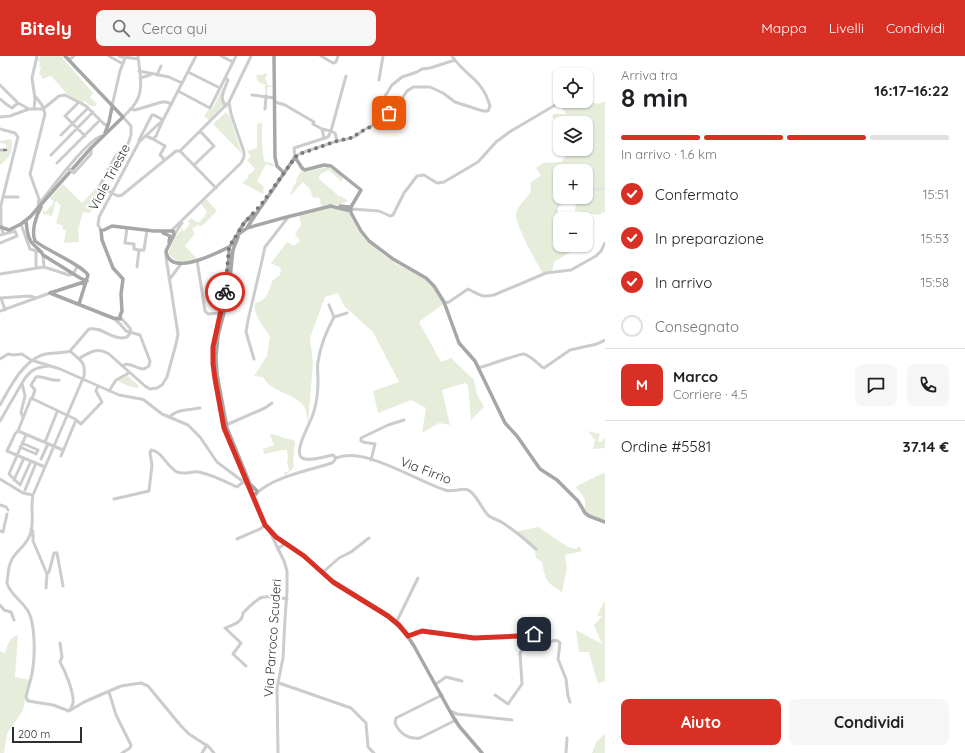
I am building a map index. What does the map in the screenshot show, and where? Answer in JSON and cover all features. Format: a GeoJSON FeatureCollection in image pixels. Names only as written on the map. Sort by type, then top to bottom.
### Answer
{"type":"FeatureCollection","features":[{"type":"Feature","properties":{"kind":"main road"},"geometry":{"type":"LineString","coordinates":[[0,227],[9,230],[26,221],[90,148],[123,117],[65,56]]}},
{"type":"Feature","properties":{"kind":"main road"},"geometry":{"type":"LineString","coordinates":[[274,56],[276,164],[284,173]]}},
{"type":"Feature","properties":{"kind":"main road"},"geometry":{"type":"LineString","coordinates":[[103,135],[112,107]]}},
{"type":"Feature","properties":{"kind":"main road"},"geometry":{"type":"LineString","coordinates":[[108,123],[114,126]]}},
{"type":"Feature","properties":{"kind":"main road"},"geometry":{"type":"LineString","coordinates":[[250,225],[248,222],[295,157],[305,170],[324,165],[333,167],[361,190],[350,209]]}},
{"type":"Feature","properties":{"kind":"main road"},"geometry":{"type":"LineString","coordinates":[[41,203],[36,219],[34,234],[35,241],[60,257],[66,259],[87,274],[87,281],[79,304]]}},
{"type":"Feature","properties":{"kind":"main road"},"geometry":{"type":"LineString","coordinates":[[235,238],[250,225],[330,206],[350,209]]}},
{"type":"Feature","properties":{"kind":"main road"},"geometry":{"type":"LineString","coordinates":[[350,209],[361,231],[369,241],[393,259],[429,280],[437,290],[444,303],[459,343],[472,357],[503,420],[517,436],[540,469],[557,480],[578,501],[587,515],[605,522]]}},
{"type":"Feature","properties":{"kind":"main road"},"geometry":{"type":"LineString","coordinates":[[30,217],[35,217],[36,219]]}},
{"type":"Feature","properties":{"kind":"main road"},"geometry":{"type":"LineString","coordinates":[[252,217],[254,222],[258,224]]}},
{"type":"Feature","properties":{"kind":"main road"},"geometry":{"type":"LineString","coordinates":[[252,217],[244,223],[231,248],[224,297],[213,347],[213,364],[224,428],[248,486],[254,492]]}},
{"type":"Feature","properties":{"kind":"main road"},"geometry":{"type":"LineString","coordinates":[[26,221],[30,240],[42,254],[87,281]]}},
{"type":"Feature","properties":{"kind":"main road"},"geometry":{"type":"LineString","coordinates":[[50,293],[118,318],[122,309],[122,279],[112,268],[102,240],[102,231],[112,226],[158,231],[171,234],[166,253],[172,260],[182,264],[197,260],[221,250],[231,248]]}},
{"type":"Feature","properties":{"kind":"main road"},"geometry":{"type":"LineString","coordinates":[[241,232],[231,248],[228,298],[218,336],[216,353],[217,374],[226,425],[254,492],[265,525],[270,532],[304,556],[333,582],[379,610],[396,623],[408,636],[450,711],[482,753]]}},
{"type":"Feature","properties":{"kind":"main road"},"geometry":{"type":"LineString","coordinates":[[50,293],[87,281]]}},
{"type":"Feature","properties":{"kind":"street"},"geometry":{"type":"LineString","coordinates":[[34,109],[35,96],[32,78],[37,56]]}},
{"type":"Feature","properties":{"kind":"street"},"geometry":{"type":"LineString","coordinates":[[69,60],[74,56]]}},
{"type":"Feature","properties":{"kind":"street"},"geometry":{"type":"LineString","coordinates":[[109,56],[123,64]]}},
{"type":"Feature","properties":{"kind":"street"},"geometry":{"type":"LineString","coordinates":[[119,56],[138,57],[140,78],[138,100],[123,117],[132,128],[128,144],[115,157],[100,185],[100,187],[118,196],[122,195],[176,151],[180,151],[229,102],[251,56]]}},
{"type":"Feature","properties":{"kind":"street","name":"Viale Trieste"},"geometry":{"type":"LineString","coordinates":[[102,231],[98,225],[98,220],[112,192],[139,142],[163,120],[196,56]]}},
{"type":"Feature","properties":{"kind":"street"},"geometry":{"type":"LineString","coordinates":[[178,91],[210,108],[236,56]]}},
{"type":"Feature","properties":{"kind":"street"},"geometry":{"type":"LineString","coordinates":[[321,56],[334,63],[336,62],[338,56]]}},
{"type":"Feature","properties":{"kind":"street"},"geometry":{"type":"LineString","coordinates":[[379,80],[383,56]]}},
{"type":"Feature","properties":{"kind":"street"},"geometry":{"type":"LineString","coordinates":[[346,76],[328,137],[294,148],[295,157],[299,154],[337,141],[351,138],[380,121],[398,105],[406,91],[413,87],[432,88],[455,102],[484,112],[489,110],[490,106],[483,88],[452,56]]}},
{"type":"Feature","properties":{"kind":"street"},"geometry":{"type":"LineString","coordinates":[[112,107],[125,57]]}},
{"type":"Feature","properties":{"kind":"street"},"geometry":{"type":"LineString","coordinates":[[223,57],[233,62]]}},
{"type":"Feature","properties":{"kind":"street"},"geometry":{"type":"LineString","coordinates":[[378,107],[392,85],[402,77],[417,72],[422,68],[430,68],[455,60]]}},
{"type":"Feature","properties":{"kind":"street"},"geometry":{"type":"LineString","coordinates":[[157,75],[162,66]]}},
{"type":"Feature","properties":{"kind":"street"},"geometry":{"type":"LineString","coordinates":[[139,71],[172,78],[182,83]]}},
{"type":"Feature","properties":{"kind":"street"},"geometry":{"type":"LineString","coordinates":[[188,72],[220,88]]}},
{"type":"Feature","properties":{"kind":"street"},"geometry":{"type":"LineString","coordinates":[[140,78],[152,74]]}},
{"type":"Feature","properties":{"kind":"street"},"geometry":{"type":"LineString","coordinates":[[226,78],[228,80],[222,97],[225,106],[231,114]]}},
{"type":"Feature","properties":{"kind":"street"},"geometry":{"type":"LineString","coordinates":[[0,85],[18,103],[29,109]]}},
{"type":"Feature","properties":{"kind":"street"},"geometry":{"type":"LineString","coordinates":[[252,94],[266,96],[275,100],[319,124]]}},
{"type":"Feature","properties":{"kind":"street"},"geometry":{"type":"LineString","coordinates":[[0,117],[10,116],[29,109],[43,109],[62,95],[79,102],[88,108],[104,124],[108,123]]}},
{"type":"Feature","properties":{"kind":"street"},"geometry":{"type":"LineString","coordinates":[[35,96],[43,109],[45,117],[30,175],[41,203],[77,157],[96,138],[103,135]]}},
{"type":"Feature","properties":{"kind":"street"},"geometry":{"type":"LineString","coordinates":[[265,109],[266,96]]}},
{"type":"Feature","properties":{"kind":"street"},"geometry":{"type":"LineString","coordinates":[[0,99],[12,108],[18,103]]}},
{"type":"Feature","properties":{"kind":"street"},"geometry":{"type":"LineString","coordinates":[[35,104],[37,102],[40,103]]}},
{"type":"Feature","properties":{"kind":"street"},"geometry":{"type":"LineString","coordinates":[[79,102],[65,116],[72,124],[93,141]]}},
{"type":"Feature","properties":{"kind":"street"},"geometry":{"type":"LineString","coordinates":[[130,109],[134,110],[162,102],[172,104]]}},
{"type":"Feature","properties":{"kind":"street"},"geometry":{"type":"LineString","coordinates":[[171,234],[185,218],[241,163],[244,157],[244,152],[231,114],[229,102]]}},
{"type":"Feature","properties":{"kind":"street"},"geometry":{"type":"LineString","coordinates":[[350,209],[379,211],[389,216],[393,215],[404,193],[418,176],[424,175],[438,183],[447,181],[478,162],[496,142],[511,130],[553,106]]}},
{"type":"Feature","properties":{"kind":"street"},"geometry":{"type":"LineString","coordinates":[[61,134],[88,108]]}},
{"type":"Feature","properties":{"kind":"street"},"geometry":{"type":"LineString","coordinates":[[51,155],[93,112]]}},
{"type":"Feature","properties":{"kind":"street"},"geometry":{"type":"LineString","coordinates":[[139,142],[152,115],[154,115],[163,120],[156,136],[153,139]]}},
{"type":"Feature","properties":{"kind":"street"},"geometry":{"type":"LineString","coordinates":[[57,163],[98,122]]}},
{"type":"Feature","properties":{"kind":"street"},"geometry":{"type":"LineString","coordinates":[[314,122],[313,124],[322,129],[335,133],[337,141]]}},
{"type":"Feature","properties":{"kind":"street"},"geometry":{"type":"LineString","coordinates":[[0,129],[17,134],[18,137],[0,208],[1,234]]}},
{"type":"Feature","properties":{"kind":"street"},"geometry":{"type":"LineString","coordinates":[[322,129],[324,138]]}},
{"type":"Feature","properties":{"kind":"street"},"geometry":{"type":"LineString","coordinates":[[194,165],[214,146],[200,131]]}},
{"type":"Feature","properties":{"kind":"street"},"geometry":{"type":"LineString","coordinates":[[146,136],[164,146],[160,156],[164,161]]}},
{"type":"Feature","properties":{"kind":"street"},"geometry":{"type":"LineString","coordinates":[[68,168],[74,173],[91,154],[90,148]]}},
{"type":"Feature","properties":{"kind":"street"},"geometry":{"type":"LineString","coordinates":[[70,150],[77,157]]}},
{"type":"Feature","properties":{"kind":"street"},"geometry":{"type":"LineString","coordinates":[[180,151],[216,188]]}},
{"type":"Feature","properties":{"kind":"street"},"geometry":{"type":"LineString","coordinates":[[3,197],[18,198]]}},
{"type":"Feature","properties":{"kind":"street"},"geometry":{"type":"LineString","coordinates":[[254,359],[246,332],[265,248],[288,216]]}},
{"type":"Feature","properties":{"kind":"street"},"geometry":{"type":"LineString","coordinates":[[21,224],[30,249],[42,254],[44,267]]}},
{"type":"Feature","properties":{"kind":"street"},"geometry":{"type":"LineString","coordinates":[[127,228],[125,243],[134,244],[134,249],[139,250],[144,250],[147,230]]}},
{"type":"Feature","properties":{"kind":"street"},"geometry":{"type":"LineString","coordinates":[[1,234],[9,230]]}},
{"type":"Feature","properties":{"kind":"street"},"geometry":{"type":"LineString","coordinates":[[0,243],[17,236],[15,231],[1,234]]}},
{"type":"Feature","properties":{"kind":"street"},"geometry":{"type":"LineString","coordinates":[[444,303],[449,302],[468,289],[480,296],[486,297],[546,273],[571,270],[596,256],[605,245]]}},
{"type":"Feature","properties":{"kind":"street"},"geometry":{"type":"LineString","coordinates":[[136,267],[139,250]]}},
{"type":"Feature","properties":{"kind":"street"},"geometry":{"type":"LineString","coordinates":[[36,251],[36,268]]}},
{"type":"Feature","properties":{"kind":"street"},"geometry":{"type":"LineString","coordinates":[[80,358],[93,351],[102,351],[109,354],[129,373],[150,389],[159,387],[166,380],[178,334],[166,253]]}},
{"type":"Feature","properties":{"kind":"street"},"geometry":{"type":"LineString","coordinates":[[56,263],[60,257]]}},
{"type":"Feature","properties":{"kind":"street"},"geometry":{"type":"LineString","coordinates":[[197,260],[205,311],[208,314],[221,313]]}},
{"type":"Feature","properties":{"kind":"street"},"geometry":{"type":"LineString","coordinates":[[169,280],[182,264]]}},
{"type":"Feature","properties":{"kind":"street"},"geometry":{"type":"LineString","coordinates":[[0,274],[44,267],[69,275],[74,273],[77,266]]}},
{"type":"Feature","properties":{"kind":"street"},"geometry":{"type":"LineString","coordinates":[[0,311],[50,293]]}},
{"type":"Feature","properties":{"kind":"street"},"geometry":{"type":"LineString","coordinates":[[5,310],[0,298],[30,296],[36,298]]}},
{"type":"Feature","properties":{"kind":"street"},"geometry":{"type":"LineString","coordinates":[[329,305],[334,317],[348,313]]}},
{"type":"Feature","properties":{"kind":"street","name":"Via Firrìo"},"geometry":{"type":"LineString","coordinates":[[334,317],[326,333],[318,363],[317,394],[313,419],[302,439],[299,452],[301,457],[306,459],[332,455],[336,458],[348,455],[371,460],[398,469],[443,490],[449,491],[467,489],[488,515],[513,530],[536,549]]}},
{"type":"Feature","properties":{"kind":"street"},"geometry":{"type":"LineString","coordinates":[[118,318],[123,328],[140,335],[150,361],[149,366],[144,369],[125,364],[122,366]]}},
{"type":"Feature","properties":{"kind":"street"},"geometry":{"type":"LineString","coordinates":[[118,318],[129,326],[131,332]]}},
{"type":"Feature","properties":{"kind":"street"},"geometry":{"type":"LineString","coordinates":[[0,406],[17,377],[33,361],[42,355],[70,351],[87,330],[91,328],[123,338],[127,337],[131,332]]}},
{"type":"Feature","properties":{"kind":"street"},"geometry":{"type":"LineString","coordinates":[[478,368],[504,360],[519,353],[523,353],[544,368],[570,350],[597,344],[605,340]]}},
{"type":"Feature","properties":{"kind":"street"},"geometry":{"type":"LineString","coordinates":[[70,351],[80,358],[84,369],[83,379],[33,495],[33,521],[29,536],[12,558],[8,566],[7,582],[10,590],[25,606],[30,614],[32,626],[33,667],[26,697],[28,701],[69,711],[84,702],[122,686],[141,683],[148,686],[189,734],[207,745],[214,753]]}},
{"type":"Feature","properties":{"kind":"street"},"geometry":{"type":"LineString","coordinates":[[0,359],[2,356],[9,354],[22,354],[33,361],[52,366],[119,395],[141,399],[170,417],[188,425],[200,437],[217,462],[248,486]]}},
{"type":"Feature","properties":{"kind":"street"},"geometry":{"type":"LineString","coordinates":[[0,421],[28,375],[34,369],[39,367],[52,366]]}},
{"type":"Feature","properties":{"kind":"street"},"geometry":{"type":"LineString","coordinates":[[109,391],[116,380],[129,373]]}},
{"type":"Feature","properties":{"kind":"street"},"geometry":{"type":"LineString","coordinates":[[45,467],[7,451],[18,431],[32,399],[35,390],[31,385],[36,377],[40,376],[52,381],[59,380]]}},
{"type":"Feature","properties":{"kind":"street"},"geometry":{"type":"LineString","coordinates":[[22,383],[25,396],[21,412],[23,418]]}},
{"type":"Feature","properties":{"kind":"street"},"geometry":{"type":"LineString","coordinates":[[32,399],[51,407],[57,412],[76,420],[81,424],[84,423],[101,404],[102,401],[96,391],[98,386]]}},
{"type":"Feature","properties":{"kind":"street"},"geometry":{"type":"LineString","coordinates":[[226,425],[265,408],[272,403]]}},
{"type":"Feature","properties":{"kind":"street"},"geometry":{"type":"LineString","coordinates":[[170,417],[178,411],[200,408]]}},
{"type":"Feature","properties":{"kind":"street"},"geometry":{"type":"LineString","coordinates":[[41,459],[57,412]]}},
{"type":"Feature","properties":{"kind":"street"},"geometry":{"type":"LineString","coordinates":[[61,456],[76,420]]}},
{"type":"Feature","properties":{"kind":"street"},"geometry":{"type":"LineString","coordinates":[[371,460],[375,444],[363,442],[361,441],[361,438],[388,425],[404,420]]}},
{"type":"Feature","properties":{"kind":"street"},"geometry":{"type":"LineString","coordinates":[[18,431],[63,450]]}},
{"type":"Feature","properties":{"kind":"street"},"geometry":{"type":"LineString","coordinates":[[26,435],[9,474],[20,485],[33,462]]}},
{"type":"Feature","properties":{"kind":"street"},"geometry":{"type":"LineString","coordinates":[[22,443],[38,450],[25,490]]}},
{"type":"Feature","properties":{"kind":"street"},"geometry":{"type":"LineString","coordinates":[[20,447],[36,454]]}},
{"type":"Feature","properties":{"kind":"street"},"geometry":{"type":"LineString","coordinates":[[114,499],[149,491],[152,466],[151,450],[157,452],[172,468],[178,472],[200,472],[237,486],[243,482]]}},
{"type":"Feature","properties":{"kind":"street"},"geometry":{"type":"LineString","coordinates":[[14,480],[24,458]]}},
{"type":"Feature","properties":{"kind":"street"},"geometry":{"type":"LineString","coordinates":[[254,492],[280,480],[332,463],[336,458]]}},
{"type":"Feature","properties":{"kind":"street"},"geometry":{"type":"LineString","coordinates":[[0,479],[23,493],[33,495]]}},
{"type":"Feature","properties":{"kind":"street"},"geometry":{"type":"LineString","coordinates":[[0,505],[6,507],[7,512],[3,532],[0,531]]}},
{"type":"Feature","properties":{"kind":"street"},"geometry":{"type":"LineString","coordinates":[[237,539],[260,529],[265,525]]}},
{"type":"Feature","properties":{"kind":"street"},"geometry":{"type":"LineString","coordinates":[[31,529],[33,531],[32,538],[36,550],[47,574]]}},
{"type":"Feature","properties":{"kind":"street","name":"Via Parroco Scuderi"},"geometry":{"type":"LineString","coordinates":[[270,532],[284,561],[287,571],[287,599],[283,658],[277,688],[278,753]]}},
{"type":"Feature","properties":{"kind":"street"},"geometry":{"type":"LineString","coordinates":[[322,573],[339,558],[351,552],[369,538]]}},
{"type":"Feature","properties":{"kind":"street"},"geometry":{"type":"LineString","coordinates":[[278,549],[280,543],[284,543]]}},
{"type":"Feature","properties":{"kind":"street"},"geometry":{"type":"LineString","coordinates":[[46,588],[47,574],[49,572],[54,552],[56,552],[63,586]]}},
{"type":"Feature","properties":{"kind":"street"},"geometry":{"type":"LineString","coordinates":[[396,623],[418,578]]}},
{"type":"Feature","properties":{"kind":"street"},"geometry":{"type":"LineString","coordinates":[[246,666],[233,654],[241,643],[225,628],[240,621],[243,617],[243,612],[258,598],[267,596],[287,599]]}},
{"type":"Feature","properties":{"kind":"street"},"geometry":{"type":"LineString","coordinates":[[0,605],[4,610],[11,612],[14,620]]}},
{"type":"Feature","properties":{"kind":"street"},"geometry":{"type":"LineString","coordinates":[[408,636],[422,631],[474,638],[519,636],[528,633],[532,634],[542,643],[553,640],[560,641],[558,659],[566,679],[570,702]]}},
{"type":"Feature","properties":{"kind":"street"},"geometry":{"type":"LineString","coordinates":[[495,695],[508,704],[521,686],[520,653],[532,634]]}},
{"type":"Feature","properties":{"kind":"street"},"geometry":{"type":"LineString","coordinates":[[60,643],[62,657],[60,662],[73,696],[73,702],[69,711]]}},
{"type":"Feature","properties":{"kind":"street"},"geometry":{"type":"LineString","coordinates":[[436,684],[446,676],[462,681]]}},
{"type":"Feature","properties":{"kind":"street"},"geometry":{"type":"LineString","coordinates":[[278,683],[351,708],[366,723],[368,747],[374,753]]}},
{"type":"Feature","properties":{"kind":"street"},"geometry":{"type":"LineString","coordinates":[[109,692],[116,715],[131,745],[130,748],[122,753]]}},
{"type":"Feature","properties":{"kind":"street"},"geometry":{"type":"LineString","coordinates":[[442,695],[396,718],[395,723],[397,728],[407,737],[414,739],[420,738],[456,720]]}},
{"type":"Feature","properties":{"kind":"street"},"geometry":{"type":"LineString","coordinates":[[450,711],[457,714],[512,720]]}},
{"type":"Feature","properties":{"kind":"street"},"geometry":{"type":"LineString","coordinates":[[566,753],[567,738]]}},
{"type":"Feature","properties":{"kind":"street"},"geometry":{"type":"LineString","coordinates":[[202,753],[207,745]]}},
{"type":"Feature","properties":{"kind":"green space"},"geometry":{"type":"Polygon","coordinates":[[[41,56],[61,56],[93,93],[90,97],[97,104],[96,106],[90,106],[85,101],[83,103],[67,94],[51,76],[42,79],[41,75],[39,75],[41,67],[39,67],[40,62],[37,61],[41,56]]]}},
{"type":"Feature","properties":{"kind":"green space"},"geometry":{"type":"Polygon","coordinates":[[[265,73],[267,74],[265,78],[268,85],[272,86],[268,87],[267,95],[265,95],[264,87],[266,85],[258,82],[256,75],[262,75],[265,73]]]}},
{"type":"Feature","properties":{"kind":"green space"},"geometry":{"type":"Polygon","coordinates":[[[223,88],[221,97],[223,105],[209,120],[204,116],[209,109],[212,110],[223,88]]]}},
{"type":"Feature","properties":{"kind":"green space"},"geometry":{"type":"Polygon","coordinates":[[[605,101],[605,212],[598,215],[593,214],[593,212],[575,211],[576,204],[593,204],[593,164],[553,164],[553,204],[562,204],[557,208],[558,212],[553,212],[553,252],[570,252],[554,262],[552,272],[543,274],[527,244],[519,226],[516,214],[520,205],[531,191],[530,183],[541,175],[536,168],[543,163],[561,162],[566,156],[593,156],[593,116],[552,117],[553,114],[566,114],[562,108],[593,108],[593,103],[598,104],[605,101]]]}},
{"type":"Feature","properties":{"kind":"green space"},"geometry":{"type":"Polygon","coordinates":[[[226,112],[230,117],[242,154],[213,124],[226,112]]]}},
{"type":"Feature","properties":{"kind":"green space"},"geometry":{"type":"Polygon","coordinates":[[[262,123],[264,161],[273,164],[274,167],[266,164],[257,181],[264,187],[263,194],[242,183],[249,177],[247,175],[255,169],[247,160],[251,156],[247,151],[257,148],[257,124],[262,123]]]}},
{"type":"Feature","properties":{"kind":"green space"},"geometry":{"type":"Polygon","coordinates":[[[11,139],[12,148],[10,154],[0,165],[0,152],[7,150],[6,144],[0,143],[0,141],[11,139]]]}},
{"type":"Feature","properties":{"kind":"green space"},"geometry":{"type":"Polygon","coordinates":[[[327,167],[334,170],[342,177],[342,182],[329,170],[322,173],[318,178],[340,197],[341,196],[348,201],[341,204],[321,206],[320,199],[317,197],[313,198],[310,189],[303,182],[291,195],[290,194],[297,180],[296,179],[302,170],[307,172],[327,167]]]}},
{"type":"Feature","properties":{"kind":"green space"},"geometry":{"type":"Polygon","coordinates":[[[63,184],[82,203],[98,186],[104,189],[90,213],[83,212],[78,230],[79,242],[64,243],[66,230],[62,229],[63,226],[56,223],[61,205],[58,204],[58,202],[56,201],[52,216],[43,214],[42,209],[46,212],[54,202],[50,198],[63,184]]]}},
{"type":"Feature","properties":{"kind":"green space"},"geometry":{"type":"Polygon","coordinates":[[[206,199],[217,211],[202,226],[197,225],[192,229],[195,234],[185,246],[197,259],[178,261],[171,257],[168,253],[176,236],[182,229],[184,231],[190,224],[188,221],[191,218],[198,223],[206,215],[205,214],[207,212],[201,204],[206,199]]]}},
{"type":"Feature","properties":{"kind":"green space"},"geometry":{"type":"Polygon","coordinates":[[[329,208],[347,211],[361,235],[367,242],[391,261],[425,280],[435,290],[443,304],[419,322],[441,362],[451,358],[474,380],[477,394],[484,407],[471,420],[468,385],[465,383],[442,390],[450,425],[439,423],[422,433],[426,408],[411,400],[378,413],[373,391],[399,382],[373,332],[344,306],[338,293],[325,297],[310,338],[313,363],[308,424],[306,410],[301,403],[272,387],[263,377],[254,376],[267,356],[270,336],[257,316],[255,311],[255,303],[265,298],[269,292],[272,281],[280,275],[281,268],[271,263],[287,242],[294,246],[300,241],[295,234],[301,225],[299,214],[329,208]]]}},
{"type":"Feature","properties":{"kind":"green space"},"geometry":{"type":"Polygon","coordinates":[[[128,376],[139,386],[138,388],[128,386],[118,381],[128,376]]]}},
{"type":"Feature","properties":{"kind":"green space"},"geometry":{"type":"Polygon","coordinates":[[[588,431],[600,434],[598,441],[601,442],[605,438],[605,448],[593,449],[595,440],[588,431]]]}},
{"type":"Feature","properties":{"kind":"green space"},"geometry":{"type":"Polygon","coordinates":[[[272,434],[295,441],[293,461],[294,467],[285,476],[284,472],[288,472],[289,470],[287,450],[264,454],[263,449],[274,445],[270,435],[272,434]]]}},
{"type":"Feature","properties":{"kind":"green space"},"geometry":{"type":"Polygon","coordinates":[[[605,473],[605,522],[589,516],[583,511],[585,507],[584,498],[575,487],[605,473]]]}},
{"type":"Feature","properties":{"kind":"green space"},"geometry":{"type":"Polygon","coordinates":[[[538,527],[568,547],[576,549],[579,546],[582,551],[565,555],[567,568],[562,592],[553,586],[546,577],[542,562],[536,558],[535,551],[514,532],[538,527]]]}},
{"type":"Feature","properties":{"kind":"green space"},"geometry":{"type":"Polygon","coordinates":[[[605,600],[605,682],[603,681],[599,684],[589,652],[579,652],[576,630],[602,644],[594,625],[602,616],[597,616],[605,600]]]}},
{"type":"Feature","properties":{"kind":"green space"},"geometry":{"type":"Polygon","coordinates":[[[18,635],[15,677],[30,680],[23,710],[7,734],[4,753],[0,753],[0,651],[5,653],[11,639],[18,635]]]}},
{"type":"Feature","properties":{"kind":"green space"},"geometry":{"type":"Polygon","coordinates":[[[605,734],[605,753],[592,753],[596,742],[605,734]]]}},
{"type":"Feature","properties":{"kind":"waterway"},"geometry":{"type":"LineString","coordinates":[[593,189],[605,189]]}},
{"type":"Feature","properties":{"kind":"waterway"},"geometry":{"type":"LineString","coordinates":[[555,212],[560,204]]}},
{"type":"Feature","properties":{"kind":"railway"},"geometry":{"type":"LineString","coordinates":[[0,150],[6,150]]}},
{"type":"Feature","properties":{"kind":"way so far"},"geometry":{"type":"LineString","coordinates":[[225,292],[229,247],[244,223],[260,206],[297,155],[337,141],[354,137],[376,124],[389,113]]}},
{"type":"Feature","properties":{"kind":"route"},"geometry":{"type":"LineString","coordinates":[[225,292],[213,347],[213,364],[222,418],[224,428],[255,503],[265,525],[270,532],[282,542],[298,551],[333,582],[388,616],[399,625],[408,636],[422,631],[474,638],[519,636],[528,633],[534,634]]}}]}
